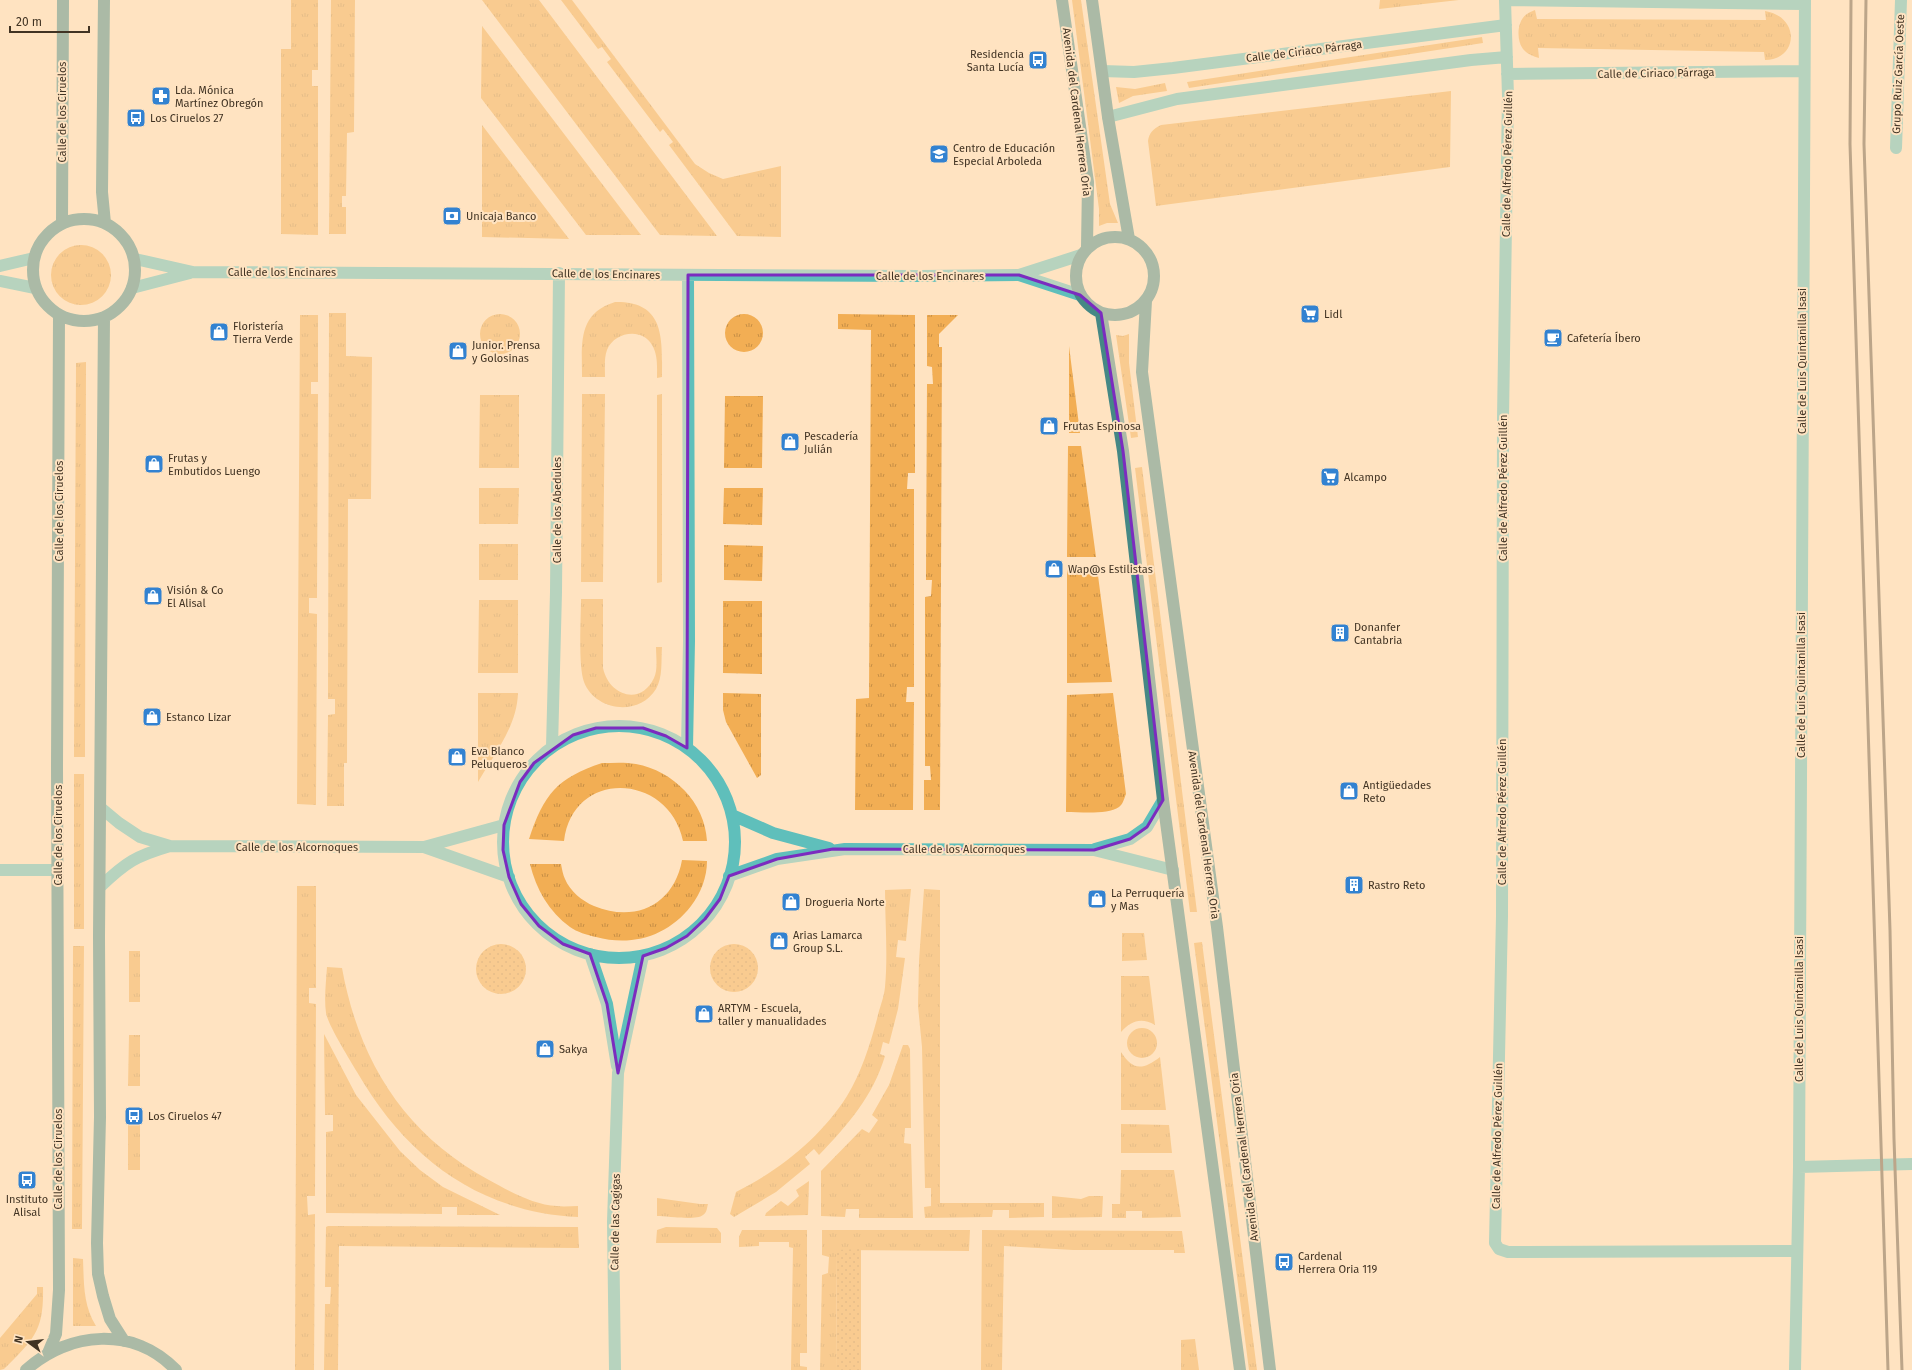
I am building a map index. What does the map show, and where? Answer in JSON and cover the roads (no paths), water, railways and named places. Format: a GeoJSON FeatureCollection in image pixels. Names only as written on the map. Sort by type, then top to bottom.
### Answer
{"type":"FeatureCollection","features":[{"type":"Feature","properties":{"kind":"main road","name":"Calle de los Ciruelos"},"geometry":{"type":"LineString","coordinates":[[62,223],[63,0]]}},
{"type":"Feature","properties":{"kind":"main road"},"geometry":{"type":"LineString","coordinates":[[104,0],[102,192],[105,223]]}},
{"type":"Feature","properties":{"kind":"main road","name":"Avenida del Cardenal Herrera Oria"},"geometry":{"type":"LineString","coordinates":[[1062,0],[1088,182],[1084,251],[1076,268],[1075,282],[1080,295]]}},
{"type":"Feature","properties":{"kind":"main road"},"geometry":{"type":"LineString","coordinates":[[1092,0],[1108,117],[1129,239]]}},
{"type":"Feature","properties":{"kind":"main road"},"geometry":{"type":"LineString","coordinates":[[85,218],[105,223],[113,227],[126,239],[135,260],[136,273],[132,288],[126,300],[116,310],[104,318],[90,321],[75,321],[59,315],[43,301],[35,288],[32,274],[34,258],[41,242],[51,230],[62,223],[85,218]]}},
{"type":"Feature","properties":{"kind":"main road","name":"Avenida del Cardenal Herrera Oria"},"geometry":{"type":"LineString","coordinates":[[1084,251],[1096,240],[1118,236],[1129,239],[1144,249],[1153,265],[1153,284],[1146,301],[1142,372],[1218,941],[1270,1370]]}},
{"type":"Feature","properties":{"kind":"main road"},"geometry":{"type":"LineString","coordinates":[[1080,295],[1089,306],[1101,313],[1117,316],[1132,311],[1146,301]]}},
{"type":"Feature","properties":{"kind":"main road"},"geometry":{"type":"LineString","coordinates":[[1101,313],[1123,451],[1163,800],[1240,1370]]}},
{"type":"Feature","properties":{"kind":"main road","name":"Calle de los Ciruelos"},"geometry":{"type":"LineString","coordinates":[[48,1352],[56,1334],[59,1290],[59,315]]}},
{"type":"Feature","properties":{"kind":"main road"},"geometry":{"type":"LineString","coordinates":[[104,318],[98,1274],[110,1319],[124,1341]]}},
{"type":"Feature","properties":{"kind":"main road"},"geometry":{"type":"LineString","coordinates":[[26,1370],[48,1352],[72,1342],[111,1339],[124,1341],[143,1347],[160,1356],[176,1370]]}},
{"type":"Feature","properties":{"kind":"street"},"geometry":{"type":"LineString","coordinates":[[1508,74],[1505,0],[1804,2]]}},
{"type":"Feature","properties":{"kind":"street","name":"Grupo Ruiz García Oeste"},"geometry":{"type":"LineString","coordinates":[[1896,148],[1901,0]]}},
{"type":"Feature","properties":{"kind":"street","name":"Calle de Luis Quintanilla Isasi"},"geometry":{"type":"LineString","coordinates":[[1795,1370],[1799,1167],[1804,2]]}},
{"type":"Feature","properties":{"kind":"street","name":"Calle de Ciriaco Párraga"},"geometry":{"type":"LineString","coordinates":[[1102,71],[1134,72],[1173,68],[1506,25]]}},
{"type":"Feature","properties":{"kind":"street"},"geometry":{"type":"LineString","coordinates":[[1108,117],[1177,99],[1471,60],[1507,57]]}},
{"type":"Feature","properties":{"kind":"street","name":"Calle de Ciriaco Párraga"},"geometry":{"type":"LineString","coordinates":[[1508,74],[1804,71]]}},
{"type":"Feature","properties":{"kind":"street","name":"Calle de Alfredo Pérez Guillén"},"geometry":{"type":"LineString","coordinates":[[1508,74],[1503,426],[1502,916],[1495,1243],[1499,1249],[1508,1252],[1797,1251]]}},
{"type":"Feature","properties":{"kind":"street","name":"Calle de los Encinares"},"geometry":{"type":"LineString","coordinates":[[1019,275],[1084,251]]}},
{"type":"Feature","properties":{"kind":"street"},"geometry":{"type":"LineString","coordinates":[[0,266],[34,258]]}},
{"type":"Feature","properties":{"kind":"street","name":"Calle de los Encinares"},"geometry":{"type":"LineString","coordinates":[[135,260],[193,272],[559,273],[688,275],[1019,275],[1080,295]]}},
{"type":"Feature","properties":{"kind":"street","name":"Calle de los Encinares"},"geometry":{"type":"LineString","coordinates":[[132,288],[193,272]]}},
{"type":"Feature","properties":{"kind":"street","name":"Calle de los Abedules"},"geometry":{"type":"LineString","coordinates":[[552,747],[556,592],[559,273]]}},
{"type":"Feature","properties":{"kind":"street"},"geometry":{"type":"LineString","coordinates":[[687,748],[689,641],[688,275]]}},
{"type":"Feature","properties":{"kind":"street"},"geometry":{"type":"LineString","coordinates":[[0,281],[35,288]]}},
{"type":"Feature","properties":{"kind":"street"},"geometry":{"type":"LineString","coordinates":[[620,726],[644,728],[666,736],[687,748],[702,761],[715,776],[732,815],[734,852],[729,876],[720,899],[705,919],[687,936],[666,948],[643,956],[618,958],[590,954],[563,944],[539,926],[521,904],[509,877],[503,850],[504,825],[510,803],[520,782],[534,763],[552,747],[573,736],[596,728],[620,726]]}},
{"type":"Feature","properties":{"kind":"street","name":"Calle de los Alcornoques"},"geometry":{"type":"LineString","coordinates":[[1094,850],[1130,839],[1147,827],[1163,800]]}},
{"type":"Feature","properties":{"kind":"street","name":"Calle de los Alcornoques"},"geometry":{"type":"LineString","coordinates":[[101,808],[119,823],[140,837],[170,846],[424,848],[504,825]]}},
{"type":"Feature","properties":{"kind":"street","name":"Calle de los Alcornoques"},"geometry":{"type":"LineString","coordinates":[[732,815],[773,833],[833,849]]}},
{"type":"Feature","properties":{"kind":"street","name":"Calle de los Alcornoques"},"geometry":{"type":"LineString","coordinates":[[100,887],[121,866],[141,855],[170,846]]}},
{"type":"Feature","properties":{"kind":"street","name":"Calle de los Alcornoques"},"geometry":{"type":"LineString","coordinates":[[424,848],[509,877]]}},
{"type":"Feature","properties":{"kind":"street","name":"Calle de los Alcornoques"},"geometry":{"type":"LineString","coordinates":[[729,876],[778,859],[833,849],[1094,850],[1173,870]]}},
{"type":"Feature","properties":{"kind":"street"},"geometry":{"type":"LineString","coordinates":[[0,870],[58,870]]}},
{"type":"Feature","properties":{"kind":"street","name":"Calle de las Cagigas"},"geometry":{"type":"LineString","coordinates":[[590,954],[607,1004],[618,1073]]}},
{"type":"Feature","properties":{"kind":"street","name":"Calle de las Cagigas"},"geometry":{"type":"LineString","coordinates":[[615,1370],[613,1222],[618,1073],[643,956]]}},
{"type":"Feature","properties":{"kind":"street"},"geometry":{"type":"LineString","coordinates":[[1799,1167],[1912,1164]]}},
{"type":"Feature","properties":{"kind":"railway"},"geometry":{"type":"LineString","coordinates":[[1851,0],[1850,144],[1888,1370]]}},
{"type":"Feature","properties":{"kind":"railway"},"geometry":{"type":"LineString","coordinates":[[1866,0],[1864,144],[1890,930],[1894,1139],[1902,1370]]}},
{"type":"Feature","properties":{"kind":"place","name":"Residencia Santa Lucía"},"geometry":{"type":"Point","coordinates":[1038,60]}},
{"type":"Feature","properties":{"kind":"place","name":"Lda. Mónica Martínez Obregón"},"geometry":{"type":"Point","coordinates":[161,96]}},
{"type":"Feature","properties":{"kind":"place","name":"Los Ciruelos 27"},"geometry":{"type":"Point","coordinates":[136,118]}},
{"type":"Feature","properties":{"kind":"place","name":"Centro de Educación Especial Arboleda"},"geometry":{"type":"Point","coordinates":[939,154]}},
{"type":"Feature","properties":{"kind":"place","name":"Unicaja Banco"},"geometry":{"type":"Point","coordinates":[452,216]}},
{"type":"Feature","properties":{"kind":"place","name":"Lidl"},"geometry":{"type":"Point","coordinates":[1310,314]}},
{"type":"Feature","properties":{"kind":"place","name":"Floristería Tierra Verde"},"geometry":{"type":"Point","coordinates":[219,332]}},
{"type":"Feature","properties":{"kind":"place","name":"Cafetería Íbero"},"geometry":{"type":"Point","coordinates":[1553,338]}},
{"type":"Feature","properties":{"kind":"place","name":"Junior. Prensa y Golosinas"},"geometry":{"type":"Point","coordinates":[458,351]}},
{"type":"Feature","properties":{"kind":"place","name":"Frutas Espinosa"},"geometry":{"type":"Point","coordinates":[1049,426]}},
{"type":"Feature","properties":{"kind":"place","name":"Pescadería Julián"},"geometry":{"type":"Point","coordinates":[790,442]}},
{"type":"Feature","properties":{"kind":"place","name":"Frutas y Embutidos Luengo"},"geometry":{"type":"Point","coordinates":[154,464]}},
{"type":"Feature","properties":{"kind":"place","name":"Alcampo"},"geometry":{"type":"Point","coordinates":[1330,477]}},
{"type":"Feature","properties":{"kind":"place","name":"Wap@s Estilistas"},"geometry":{"type":"Point","coordinates":[1054,569]}},
{"type":"Feature","properties":{"kind":"place","name":"Visión & Co El Alisal"},"geometry":{"type":"Point","coordinates":[153,596]}},
{"type":"Feature","properties":{"kind":"place","name":"Donanfer Cantabria"},"geometry":{"type":"Point","coordinates":[1340,633]}},
{"type":"Feature","properties":{"kind":"place","name":"Estanco Lizar"},"geometry":{"type":"Point","coordinates":[152,717]}},
{"type":"Feature","properties":{"kind":"place","name":"Eva Blanco Peluqueros"},"geometry":{"type":"Point","coordinates":[457,757]}},
{"type":"Feature","properties":{"kind":"place","name":"Antigüedades Reto"},"geometry":{"type":"Point","coordinates":[1349,791]}},
{"type":"Feature","properties":{"kind":"place","name":"Rastro Reto"},"geometry":{"type":"Point","coordinates":[1354,885]}},
{"type":"Feature","properties":{"kind":"place","name":"La Perruquería y Mas"},"geometry":{"type":"Point","coordinates":[1097,899]}},
{"type":"Feature","properties":{"kind":"place","name":"Drogueria Norte"},"geometry":{"type":"Point","coordinates":[791,902]}},
{"type":"Feature","properties":{"kind":"place","name":"Arias Lamarca Group S.L."},"geometry":{"type":"Point","coordinates":[779,941]}},
{"type":"Feature","properties":{"kind":"place","name":"ARTYM - Escuela, taller y manualidades"},"geometry":{"type":"Point","coordinates":[704,1014]}},
{"type":"Feature","properties":{"kind":"place","name":"Sakya"},"geometry":{"type":"Point","coordinates":[545,1049]}},
{"type":"Feature","properties":{"kind":"place","name":"Los Ciruelos 47"},"geometry":{"type":"Point","coordinates":[134,1116]}},
{"type":"Feature","properties":{"kind":"place","name":"Instituto Alisal"},"geometry":{"type":"Point","coordinates":[27,1180]}},
{"type":"Feature","properties":{"kind":"place","name":"Cardenal Herrera Oria 119"},"geometry":{"type":"Point","coordinates":[1284,1262]}}]}
